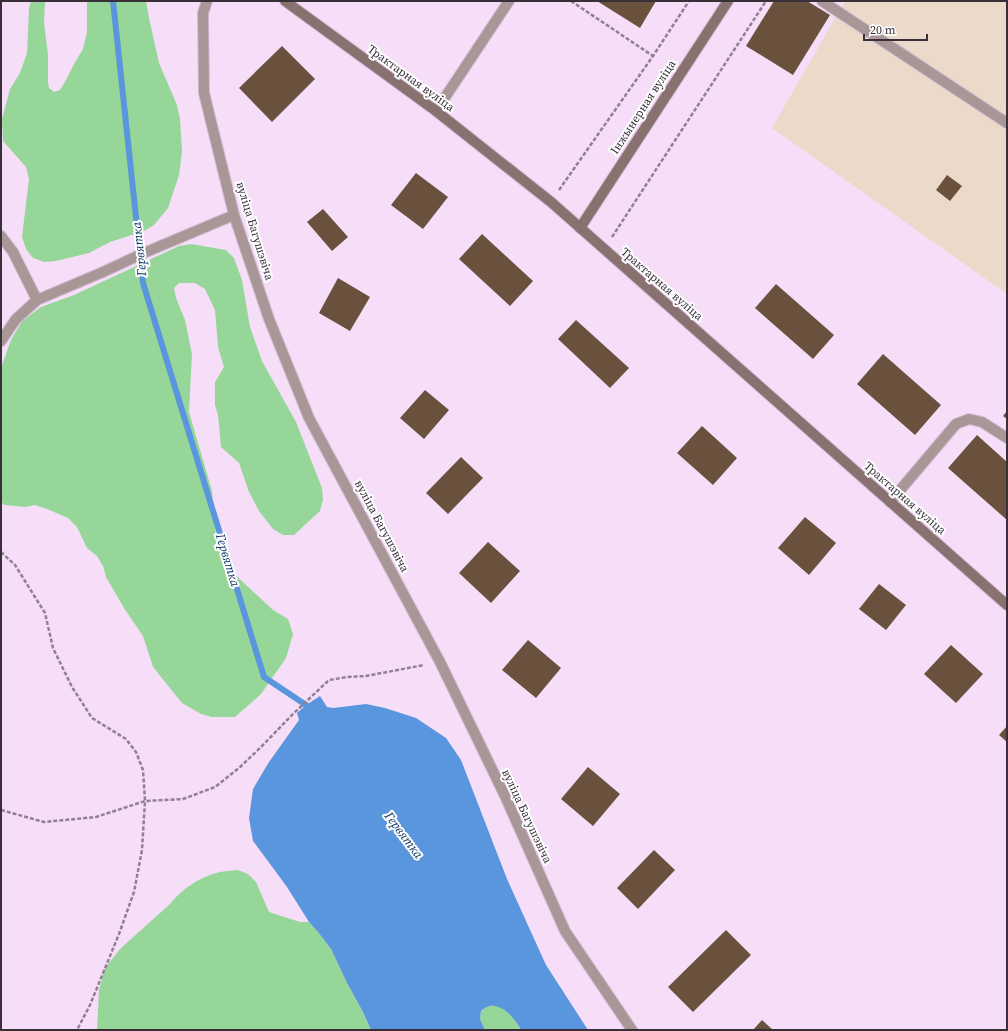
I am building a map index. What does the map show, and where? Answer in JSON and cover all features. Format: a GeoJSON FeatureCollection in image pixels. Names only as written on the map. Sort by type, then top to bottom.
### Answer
{"type":"FeatureCollection","features":[{"type":"Feature","properties":{"kind":"street","name":"вуліца Багушэвіча"},"geometry":{"type":"LineString","coordinates":[[207,1],[203,13],[204,93],[234,215],[269,319],[309,418],[440,662],[505,796],[565,931],[632,1030]]}},
{"type":"Feature","properties":{"kind":"street","name":"Трактарная вуліца"},"geometry":{"type":"LineString","coordinates":[[285,1],[436,111],[550,202],[1007,605]]}},
{"type":"Feature","properties":{"kind":"street"},"geometry":{"type":"LineString","coordinates":[[436,111],[509,1]]}},
{"type":"Feature","properties":{"kind":"street","name":"Інжынерная вуліца"},"geometry":{"type":"LineString","coordinates":[[580,228],[728,1]]}},
{"type":"Feature","properties":{"kind":"street"},"geometry":{"type":"LineString","coordinates":[[822,1],[1007,123]]}},
{"type":"Feature","properties":{"kind":"street"},"geometry":{"type":"LineString","coordinates":[[1,341],[16,319],[37,300],[234,215]]}},
{"type":"Feature","properties":{"kind":"street"},"geometry":{"type":"LineString","coordinates":[[1,236],[13,252],[37,300]]}},
{"type":"Feature","properties":{"kind":"street"},"geometry":{"type":"LineString","coordinates":[[890,502],[956,424],[969,419],[982,422],[1007,438]]}},
{"type":"Feature","properties":{"kind":"path"},"geometry":{"type":"LineString","coordinates":[[570,1],[653,56]]}},
{"type":"Feature","properties":{"kind":"path"},"geometry":{"type":"LineString","coordinates":[[550,202],[653,56],[689,1]]}},
{"type":"Feature","properties":{"kind":"path"},"geometry":{"type":"LineString","coordinates":[[604,250],[766,1]]}},
{"type":"Feature","properties":{"kind":"path"},"geometry":{"type":"LineString","coordinates":[[1,552],[15,565],[45,613],[52,648],[72,687],[92,718],[126,739],[136,752],[143,770],[145,801],[142,850],[134,892],[119,934],[90,1005],[77,1030]]}},
{"type":"Feature","properties":{"kind":"path"},"geometry":{"type":"LineString","coordinates":[[1,810],[44,822],[96,817],[145,801],[183,799],[215,787],[244,763],[329,680],[347,676],[366,676],[440,662]]}},
{"type":"Feature","properties":{"kind":"shaded area"},"geometry":{"type":"Polygon","coordinates":[[[845,1],[1007,1],[1007,294],[772,128],[845,1]]]}},
{"type":"Feature","properties":{"kind":"green space"},"geometry":{"type":"Polygon","coordinates":[[[31,1],[45,1],[44,22],[48,55],[48,83],[49,88],[54,92],[60,90],[83,49],[87,32],[87,1],[146,1],[159,63],[177,105],[180,119],[182,152],[179,175],[168,208],[154,225],[144,231],[110,242],[89,253],[56,261],[44,262],[33,258],[26,249],[22,237],[29,179],[26,167],[3,141],[2,119],[10,89],[20,73],[27,53],[29,9],[31,1]]]}},
{"type":"Feature","properties":{"kind":"green space"},"geometry":{"type":"Polygon","coordinates":[[[191,244],[226,250],[234,258],[242,280],[250,327],[262,361],[296,422],[322,488],[323,500],[320,511],[294,535],[283,535],[273,529],[259,511],[249,492],[239,463],[221,447],[218,415],[215,405],[215,382],[224,367],[218,347],[215,310],[205,289],[195,283],[179,283],[174,288],[176,298],[185,320],[192,354],[189,412],[212,491],[216,538],[225,561],[231,571],[273,610],[288,619],[293,634],[286,658],[261,694],[235,717],[212,717],[201,714],[182,703],[153,667],[143,636],[124,608],[106,577],[103,566],[97,556],[87,548],[77,527],[68,518],[35,505],[25,507],[4,505],[1,501],[1,368],[11,340],[22,321],[41,307],[74,295],[179,246],[191,244]]]}},
{"type":"Feature","properties":{"kind":"green space"},"geometry":{"type":"Polygon","coordinates":[[[238,870],[248,874],[256,882],[269,912],[300,922],[309,922],[318,932],[331,949],[371,1030],[97,1030],[99,990],[105,968],[120,949],[190,885],[209,875],[224,871],[238,870]]]}},
{"type":"Feature","properties":{"kind":"green space"},"geometry":{"type":"Polygon","coordinates":[[[488,1006],[499,1006],[510,1013],[521,1030],[485,1030],[480,1019],[481,1011],[488,1006]]]}},
{"type":"Feature","properties":{"kind":"water"},"geometry":{"type":"Polygon","coordinates":[[[320,696],[327,707],[333,708],[366,704],[385,708],[416,718],[446,738],[461,760],[507,879],[546,965],[588,1030],[521,1030],[516,1021],[504,1010],[499,1007],[489,1006],[481,1011],[480,1019],[485,1030],[371,1030],[331,949],[309,922],[287,887],[253,841],[249,818],[253,789],[269,762],[299,720],[297,713],[320,696]]]}},
{"type":"Feature","properties":{"kind":"building"},"geometry":{"type":"Polygon","coordinates":[[[597,1],[656,1],[640,28],[597,1]]]}},
{"type":"Feature","properties":{"kind":"building"},"geometry":{"type":"Polygon","coordinates":[[[774,1],[807,1],[830,15],[793,75],[746,46],[774,1]]]}},
{"type":"Feature","properties":{"kind":"building"},"geometry":{"type":"Polygon","coordinates":[[[282,46],[315,79],[272,122],[239,88],[282,46]]]}},
{"type":"Feature","properties":{"kind":"building"},"geometry":{"type":"Polygon","coordinates":[[[416,173],[448,197],[423,229],[391,205],[416,173]]]}},
{"type":"Feature","properties":{"kind":"building"},"geometry":{"type":"Polygon","coordinates":[[[947,175],[962,186],[950,201],[936,190],[947,175]]]}},
{"type":"Feature","properties":{"kind":"building"},"geometry":{"type":"Polygon","coordinates":[[[323,209],[348,237],[332,251],[307,222],[323,209]]]}},
{"type":"Feature","properties":{"kind":"building"},"geometry":{"type":"Polygon","coordinates":[[[482,234],[533,281],[510,306],[459,259],[482,234]]]}},
{"type":"Feature","properties":{"kind":"building"},"geometry":{"type":"Polygon","coordinates":[[[338,278],[370,297],[350,331],[319,313],[338,278]]]}},
{"type":"Feature","properties":{"kind":"building"},"geometry":{"type":"Polygon","coordinates":[[[776,284],[834,335],[813,359],[755,308],[776,284]]]}},
{"type":"Feature","properties":{"kind":"building"},"geometry":{"type":"Polygon","coordinates":[[[576,320],[629,368],[610,388],[558,339],[576,320]]]}},
{"type":"Feature","properties":{"kind":"building"},"geometry":{"type":"Polygon","coordinates":[[[883,354],[941,405],[915,435],[857,384],[883,354]]]}},
{"type":"Feature","properties":{"kind":"building"},"geometry":{"type":"Polygon","coordinates":[[[425,390],[449,410],[424,439],[400,418],[425,390]]]}},
{"type":"Feature","properties":{"kind":"building"},"geometry":{"type":"Polygon","coordinates":[[[1007,411],[1007,419],[1003,416],[1007,411]]]}},
{"type":"Feature","properties":{"kind":"building"},"geometry":{"type":"Polygon","coordinates":[[[702,426],[737,458],[713,485],[677,453],[702,426]]]}},
{"type":"Feature","properties":{"kind":"building"},"geometry":{"type":"Polygon","coordinates":[[[977,435],[1007,462],[1007,520],[948,468],[977,435]]]}},
{"type":"Feature","properties":{"kind":"building"},"geometry":{"type":"Polygon","coordinates":[[[461,457],[483,478],[448,514],[426,493],[461,457]]]}},
{"type":"Feature","properties":{"kind":"building"},"geometry":{"type":"Polygon","coordinates":[[[805,517],[836,543],[809,575],[778,548],[805,517]]]}},
{"type":"Feature","properties":{"kind":"building"},"geometry":{"type":"Polygon","coordinates":[[[488,542],[520,571],[491,603],[459,573],[488,542]]]}},
{"type":"Feature","properties":{"kind":"building"},"geometry":{"type":"Polygon","coordinates":[[[879,584],[906,605],[886,630],[859,609],[879,584]]]}},
{"type":"Feature","properties":{"kind":"building"},"geometry":{"type":"Polygon","coordinates":[[[528,640],[561,668],[536,698],[502,670],[528,640]]]}},
{"type":"Feature","properties":{"kind":"building"},"geometry":{"type":"Polygon","coordinates":[[[951,645],[983,674],[956,703],[924,674],[951,645]]]}},
{"type":"Feature","properties":{"kind":"building"},"geometry":{"type":"Polygon","coordinates":[[[1007,726],[1007,742],[999,735],[1007,726]]]}},
{"type":"Feature","properties":{"kind":"building"},"geometry":{"type":"Polygon","coordinates":[[[588,767],[620,794],[593,826],[561,799],[588,767]]]}},
{"type":"Feature","properties":{"kind":"building"},"geometry":{"type":"Polygon","coordinates":[[[654,850],[675,870],[638,909],[617,888],[654,850]]]}},
{"type":"Feature","properties":{"kind":"building"},"geometry":{"type":"Polygon","coordinates":[[[726,930],[751,955],[693,1012],[668,987],[726,930]]]}},
{"type":"Feature","properties":{"kind":"building"},"geometry":{"type":"Polygon","coordinates":[[[762,1020],[773,1030],[753,1030],[762,1020]]]}},
{"type":"Feature","properties":{"kind":"waterway","name":"Гервятка"},"geometry":{"type":"LineString","coordinates":[[113,1],[143,283],[264,677],[306,705]]}}]}
